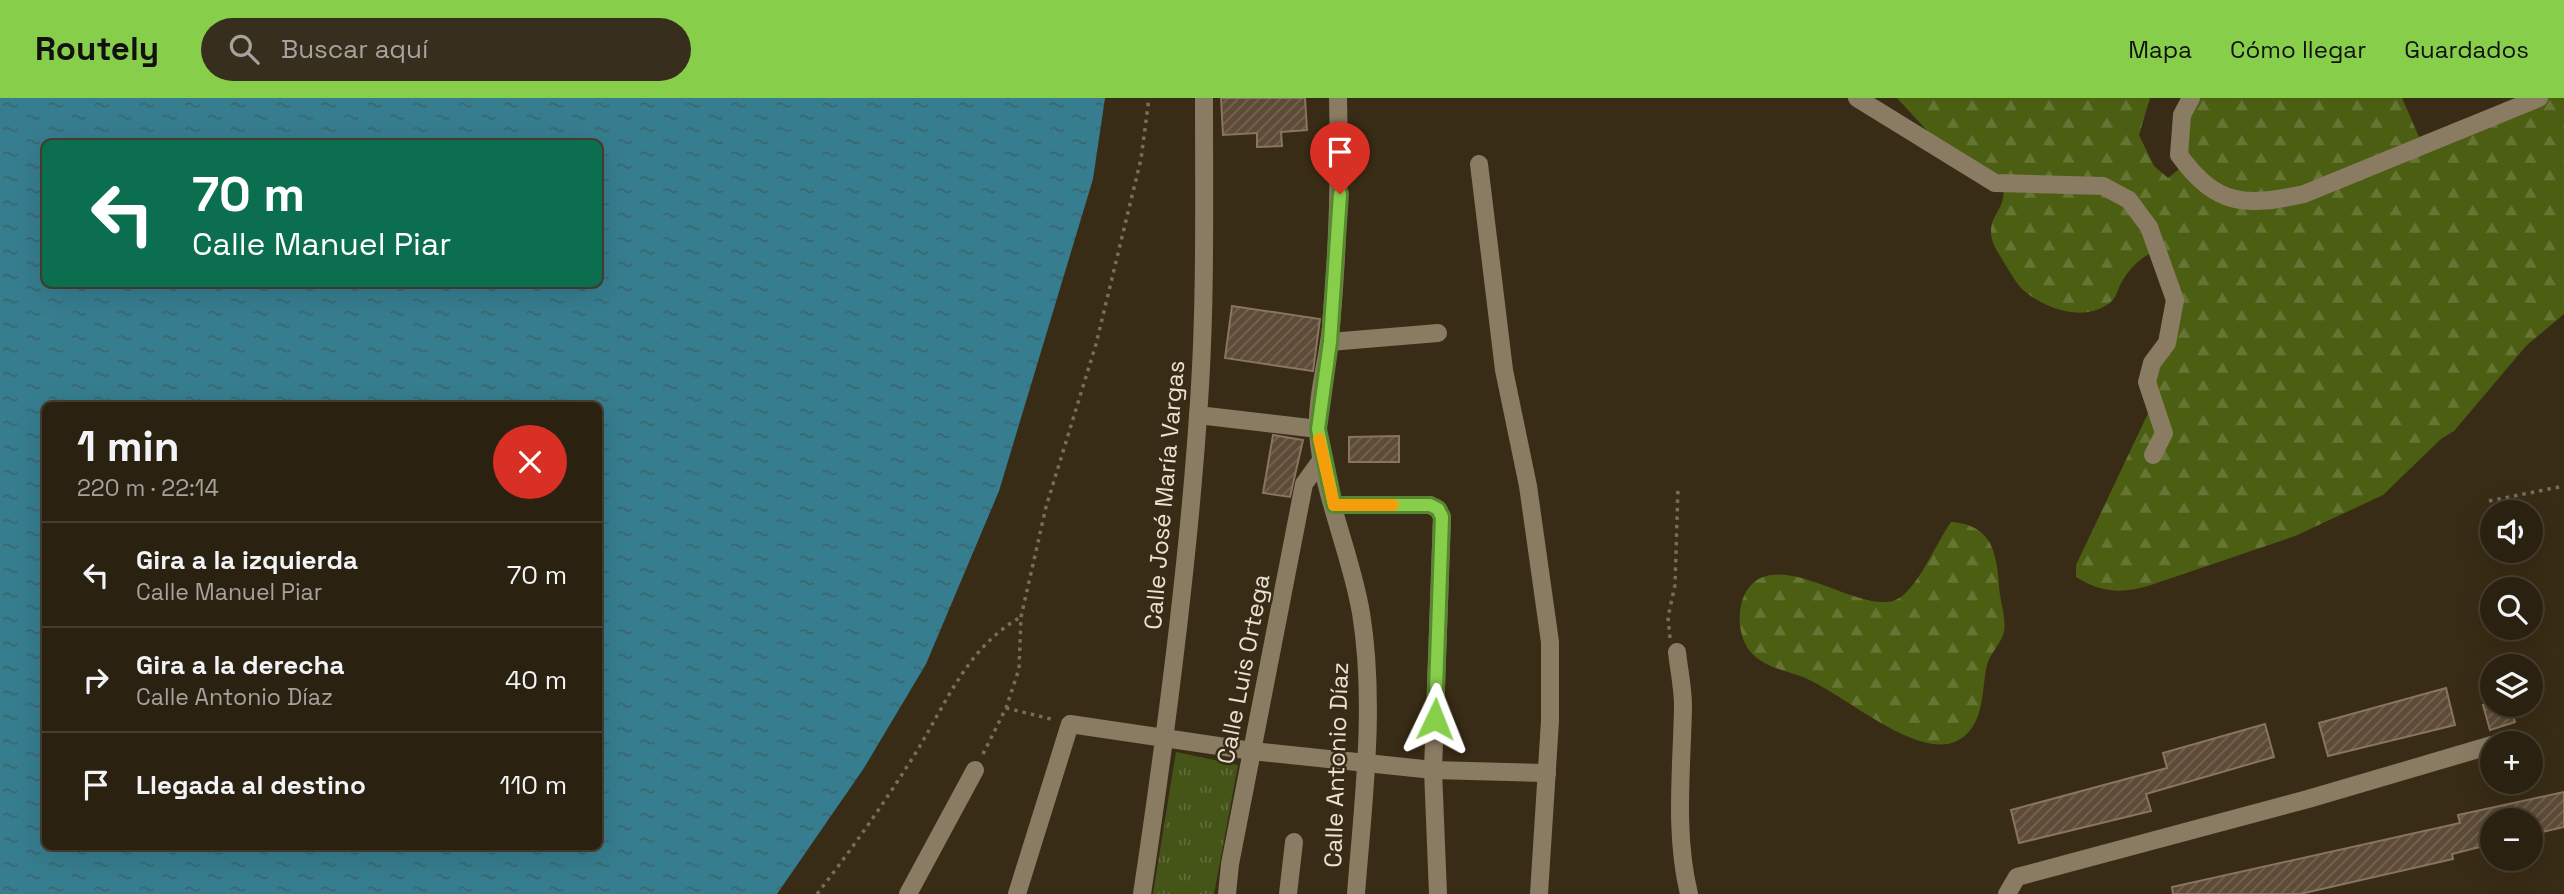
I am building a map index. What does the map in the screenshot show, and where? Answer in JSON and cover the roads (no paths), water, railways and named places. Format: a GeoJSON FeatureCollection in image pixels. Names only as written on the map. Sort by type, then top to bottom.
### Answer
{"type":"FeatureCollection","features":[{"type":"Feature","properties":{"kind":"street","name":"Calle José María Vargas"},"geometry":{"type":"LineString","coordinates":[[1142,894],[1166,737],[1198,415],[1205,236],[1204,98]]}},
{"type":"Feature","properties":{"kind":"street","name":"Calle Antonio Díaz"},"geometry":{"type":"LineString","coordinates":[[1338,98],[1340,194],[1330,342],[1318,429],[1322,459],[1360,612],[1367,669],[1366,762],[1356,894]]}},
{"type":"Feature","properties":{"kind":"street"},"geometry":{"type":"LineString","coordinates":[[1857,98],[1994,183],[2103,186],[2129,200],[2148,227],[2175,300],[2167,343],[2148,371],[2147,382],[2164,433],[2153,455]]}},
{"type":"Feature","properties":{"kind":"street"},"geometry":{"type":"LineString","coordinates":[[2191,98],[2182,114],[2179,155],[2202,184],[2231,200],[2242,201],[2304,194],[2539,98]]}},
{"type":"Feature","properties":{"kind":"street"},"geometry":{"type":"LineString","coordinates":[[1479,164],[1504,370],[1528,486],[1550,642],[1547,773],[1539,894]]}},
{"type":"Feature","properties":{"kind":"street"},"geometry":{"type":"LineString","coordinates":[[1330,342],[1438,332]]}},
{"type":"Feature","properties":{"kind":"street"},"geometry":{"type":"LineString","coordinates":[[1198,415],[1318,429]]}},
{"type":"Feature","properties":{"kind":"street","name":"Calle Luis Ortega"},"geometry":{"type":"LineString","coordinates":[[1227,894],[1304,484],[1322,459]]}},
{"type":"Feature","properties":{"kind":"street"},"geometry":{"type":"LineString","coordinates":[[1334,505],[1430,505],[1438,509],[1442,517],[1433,770],[1438,894]]}},
{"type":"Feature","properties":{"kind":"street"},"geometry":{"type":"LineString","coordinates":[[1677,652],[1683,703],[1679,778],[1685,877],[1689,894]]}},
{"type":"Feature","properties":{"kind":"street"},"geometry":{"type":"LineString","coordinates":[[1017,894],[1070,724],[1252,751],[1433,770],[1547,773]]}},
{"type":"Feature","properties":{"kind":"street"},"geometry":{"type":"LineString","coordinates":[[2007,894],[2007,889],[2017,877],[2308,799],[2480,748]]}},
{"type":"Feature","properties":{"kind":"street"},"geometry":{"type":"LineString","coordinates":[[908,894],[975,770]]}},
{"type":"Feature","properties":{"kind":"street"},"geometry":{"type":"LineString","coordinates":[[1288,894],[1294,842]]}},
{"type":"Feature","properties":{"kind":"water"},"geometry":{"type":"Polygon","coordinates":[[[0,98],[1105,98],[1093,179],[999,491],[926,664],[864,768],[777,894],[0,894],[0,98]]]}}]}
